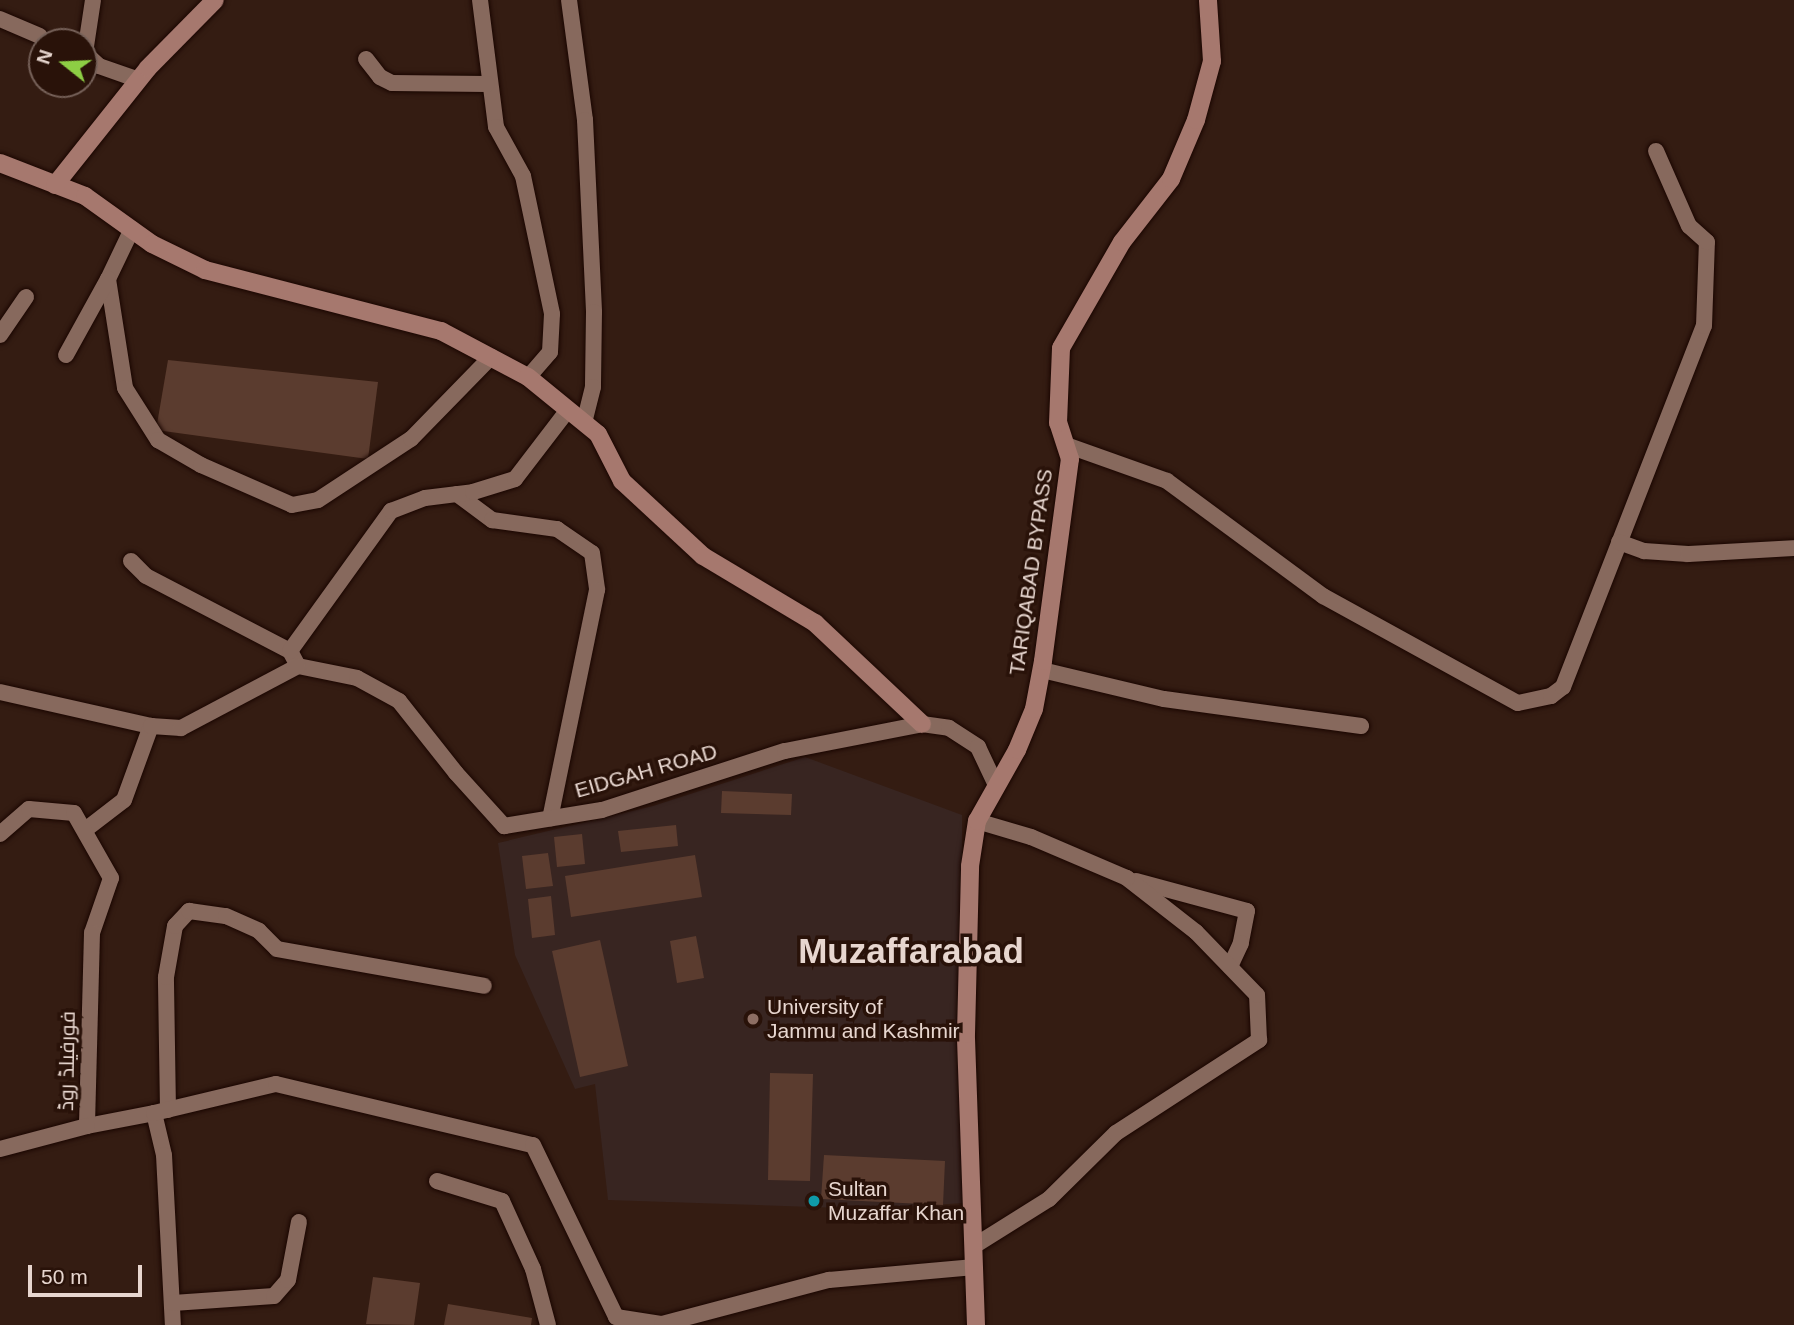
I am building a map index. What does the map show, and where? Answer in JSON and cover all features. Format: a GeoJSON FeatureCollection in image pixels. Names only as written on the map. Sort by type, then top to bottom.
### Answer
{"type":"FeatureCollection","features":[{"type":"Feature","properties":{"kind":"street"},"geometry":{"type":"LineString","coordinates":[[93,0],[85,54],[99,66],[139,80]]}},
{"type":"Feature","properties":{"kind":"street"},"geometry":{"type":"LineString","coordinates":[[55,185],[139,80],[215,0]]}},
{"type":"Feature","properties":{"kind":"street"},"geometry":{"type":"LineString","coordinates":[[480,0],[487,83],[496,127],[523,176],[552,314],[551,352],[528,377]]}},
{"type":"Feature","properties":{"kind":"street"},"geometry":{"type":"LineString","coordinates":[[569,0],[585,120],[594,312],[593,387],[584,422]]}},
{"type":"Feature","properties":{"kind":"street","name":"TARIQABAD BYPASS"},"geometry":{"type":"LineString","coordinates":[[976,1325],[966,1034],[971,866],[977,821],[1034,709],[1042,670],[1070,459],[1058,423],[1061,348],[1122,242],[1171,179],[1196,120],[1212,61],[1208,0]]}},
{"type":"Feature","properties":{"kind":"street"},"geometry":{"type":"LineString","coordinates":[[0,19],[28,31]]}},
{"type":"Feature","properties":{"kind":"street"},"geometry":{"type":"LineString","coordinates":[[366,59],[380,77],[392,83],[487,83]]}},
{"type":"Feature","properties":{"kind":"street"},"geometry":{"type":"LineString","coordinates":[[1066,445],[1167,481],[1323,596],[1518,703],[1551,696],[1563,687],[1619,542],[1663,442],[1704,326],[1708,303],[1707,242],[1689,226],[1656,151]]}},
{"type":"Feature","properties":{"kind":"street"},"geometry":{"type":"LineString","coordinates":[[0,163],[85,196],[132,229],[205,270],[441,331],[528,377],[598,434],[622,481],[703,556],[814,623],[922,724]]}},
{"type":"Feature","properties":{"kind":"street"},"geometry":{"type":"LineString","coordinates":[[66,355],[132,229]]}},
{"type":"Feature","properties":{"kind":"street"},"geometry":{"type":"LineString","coordinates":[[108,279],[125,388],[158,440],[201,466],[292,505],[318,500],[411,439],[491,357]]}},
{"type":"Feature","properties":{"kind":"street"},"geometry":{"type":"LineString","coordinates":[[0,335],[26,297]]}},
{"type":"Feature","properties":{"kind":"street"},"geometry":{"type":"LineString","coordinates":[[0,692],[151,726],[181,728],[294,659],[391,511],[425,498],[457,494],[515,479],[568,410]]}},
{"type":"Feature","properties":{"kind":"street"},"geometry":{"type":"LineString","coordinates":[[457,494],[492,520],[557,529],[592,553],[597,590],[550,818]]}},
{"type":"Feature","properties":{"kind":"street"},"geometry":{"type":"LineString","coordinates":[[1619,542],[1644,551],[1688,554],[1794,548]]}},
{"type":"Feature","properties":{"kind":"street"},"geometry":{"type":"LineString","coordinates":[[131,561],[146,576],[294,659]]}},
{"type":"Feature","properties":{"kind":"street","name":"EIDGAH ROAD"},"geometry":{"type":"LineString","coordinates":[[294,659],[357,678],[399,701],[456,774],[504,826],[602,810],[785,751],[922,724],[949,728],[978,747],[996,785]]}},
{"type":"Feature","properties":{"kind":"street"},"geometry":{"type":"LineString","coordinates":[[1042,670],[1164,699],[1361,726]]}},
{"type":"Feature","properties":{"kind":"street"},"geometry":{"type":"LineString","coordinates":[[85,830],[124,800],[151,726]]}},
{"type":"Feature","properties":{"kind":"street","name":"فورفیلڈ روڈ"},"geometry":{"type":"LineString","coordinates":[[0,834],[29,809],[75,813],[111,878],[92,933],[87,1126],[161,1112],[276,1084],[533,1145],[615,1317],[662,1324],[829,1280],[974,1268]]}},
{"type":"Feature","properties":{"kind":"street"},"geometry":{"type":"LineString","coordinates":[[977,821],[1031,837],[1127,878],[1247,911],[1241,943],[1230,967]]}},
{"type":"Feature","properties":{"kind":"street"},"geometry":{"type":"LineString","coordinates":[[974,1246],[1049,1199],[1116,1133],[1259,1040],[1257,995],[1196,932],[1127,878]]}},
{"type":"Feature","properties":{"kind":"street"},"geometry":{"type":"LineString","coordinates":[[173,1325],[161,1112],[166,977],[175,926],[189,911],[237,921],[259,931],[277,949],[484,986]]}},
{"type":"Feature","properties":{"kind":"street"},"geometry":{"type":"LineString","coordinates":[[0,1149],[87,1126]]}},
{"type":"Feature","properties":{"kind":"street"},"geometry":{"type":"LineString","coordinates":[[437,1181],[502,1201],[533,1269],[548,1325]]}},
{"type":"Feature","properties":{"kind":"street"},"geometry":{"type":"LineString","coordinates":[[173,1303],[274,1296],[288,1280],[299,1222]]}},
{"type":"Feature","properties":{"kind":"shaded area","name":"University of Jammu and Kashmir"},"geometry":{"type":"Polygon","coordinates":[[[805,757],[962,815],[964,1203],[870,1209],[608,1200],[595,1084],[575,1089],[515,955],[498,843],[653,806],[805,757]]]}},
{"type":"Feature","properties":{"kind":"building"},"geometry":{"type":"Polygon","coordinates":[[[168,360],[378,382],[368,459],[156,430],[168,360]]]}},
{"type":"Feature","properties":{"kind":"building"},"geometry":{"type":"Polygon","coordinates":[[[722,791],[792,794],[791,815],[721,813],[722,791]]]}},
{"type":"Feature","properties":{"kind":"building"},"geometry":{"type":"Polygon","coordinates":[[[676,825],[678,846],[621,852],[618,831],[676,825]]]}},
{"type":"Feature","properties":{"kind":"building"},"geometry":{"type":"Polygon","coordinates":[[[582,834],[585,864],[557,867],[554,837],[582,834]]]}},
{"type":"Feature","properties":{"kind":"building"},"geometry":{"type":"Polygon","coordinates":[[[548,853],[553,886],[526,889],[522,856],[548,853]]]}},
{"type":"Feature","properties":{"kind":"building"},"geometry":{"type":"Polygon","coordinates":[[[695,855],[702,897],[571,917],[565,876],[695,855]]]}},
{"type":"Feature","properties":{"kind":"building"},"geometry":{"type":"Polygon","coordinates":[[[551,896],[555,935],[532,938],[528,899],[551,896]]]}},
{"type":"Feature","properties":{"kind":"building"},"geometry":{"type":"Polygon","coordinates":[[[696,936],[704,978],[677,983],[670,941],[696,936]]]}},
{"type":"Feature","properties":{"kind":"building"},"geometry":{"type":"Polygon","coordinates":[[[600,940],[628,1066],[580,1077],[552,951],[600,940]]]}},
{"type":"Feature","properties":{"kind":"building"},"geometry":{"type":"Polygon","coordinates":[[[770,1073],[813,1074],[810,1181],[768,1180],[770,1073]]]}},
{"type":"Feature","properties":{"kind":"building"},"geometry":{"type":"Polygon","coordinates":[[[824,1155],[945,1161],[943,1205],[821,1199],[824,1155]]]}},
{"type":"Feature","properties":{"kind":"building"},"geometry":{"type":"Polygon","coordinates":[[[373,1277],[420,1283],[414,1325],[366,1324],[373,1277]]]}},
{"type":"Feature","properties":{"kind":"building"},"geometry":{"type":"Polygon","coordinates":[[[448,1304],[532,1318],[531,1325],[444,1325],[448,1304]]]}},
{"type":"Feature","properties":{"kind":"place","name":"University of Jammu and Kashmir"},"geometry":{"type":"Point","coordinates":[753,1019]}},
{"type":"Feature","properties":{"kind":"place","name":"Sultan Muzaffar Khan"},"geometry":{"type":"Point","coordinates":[814,1201]}},
{"type":"Feature","properties":{"kind":"district","name":"Muzaffarabad"},"geometry":{"type":"Point","coordinates":[911,951]}}]}
